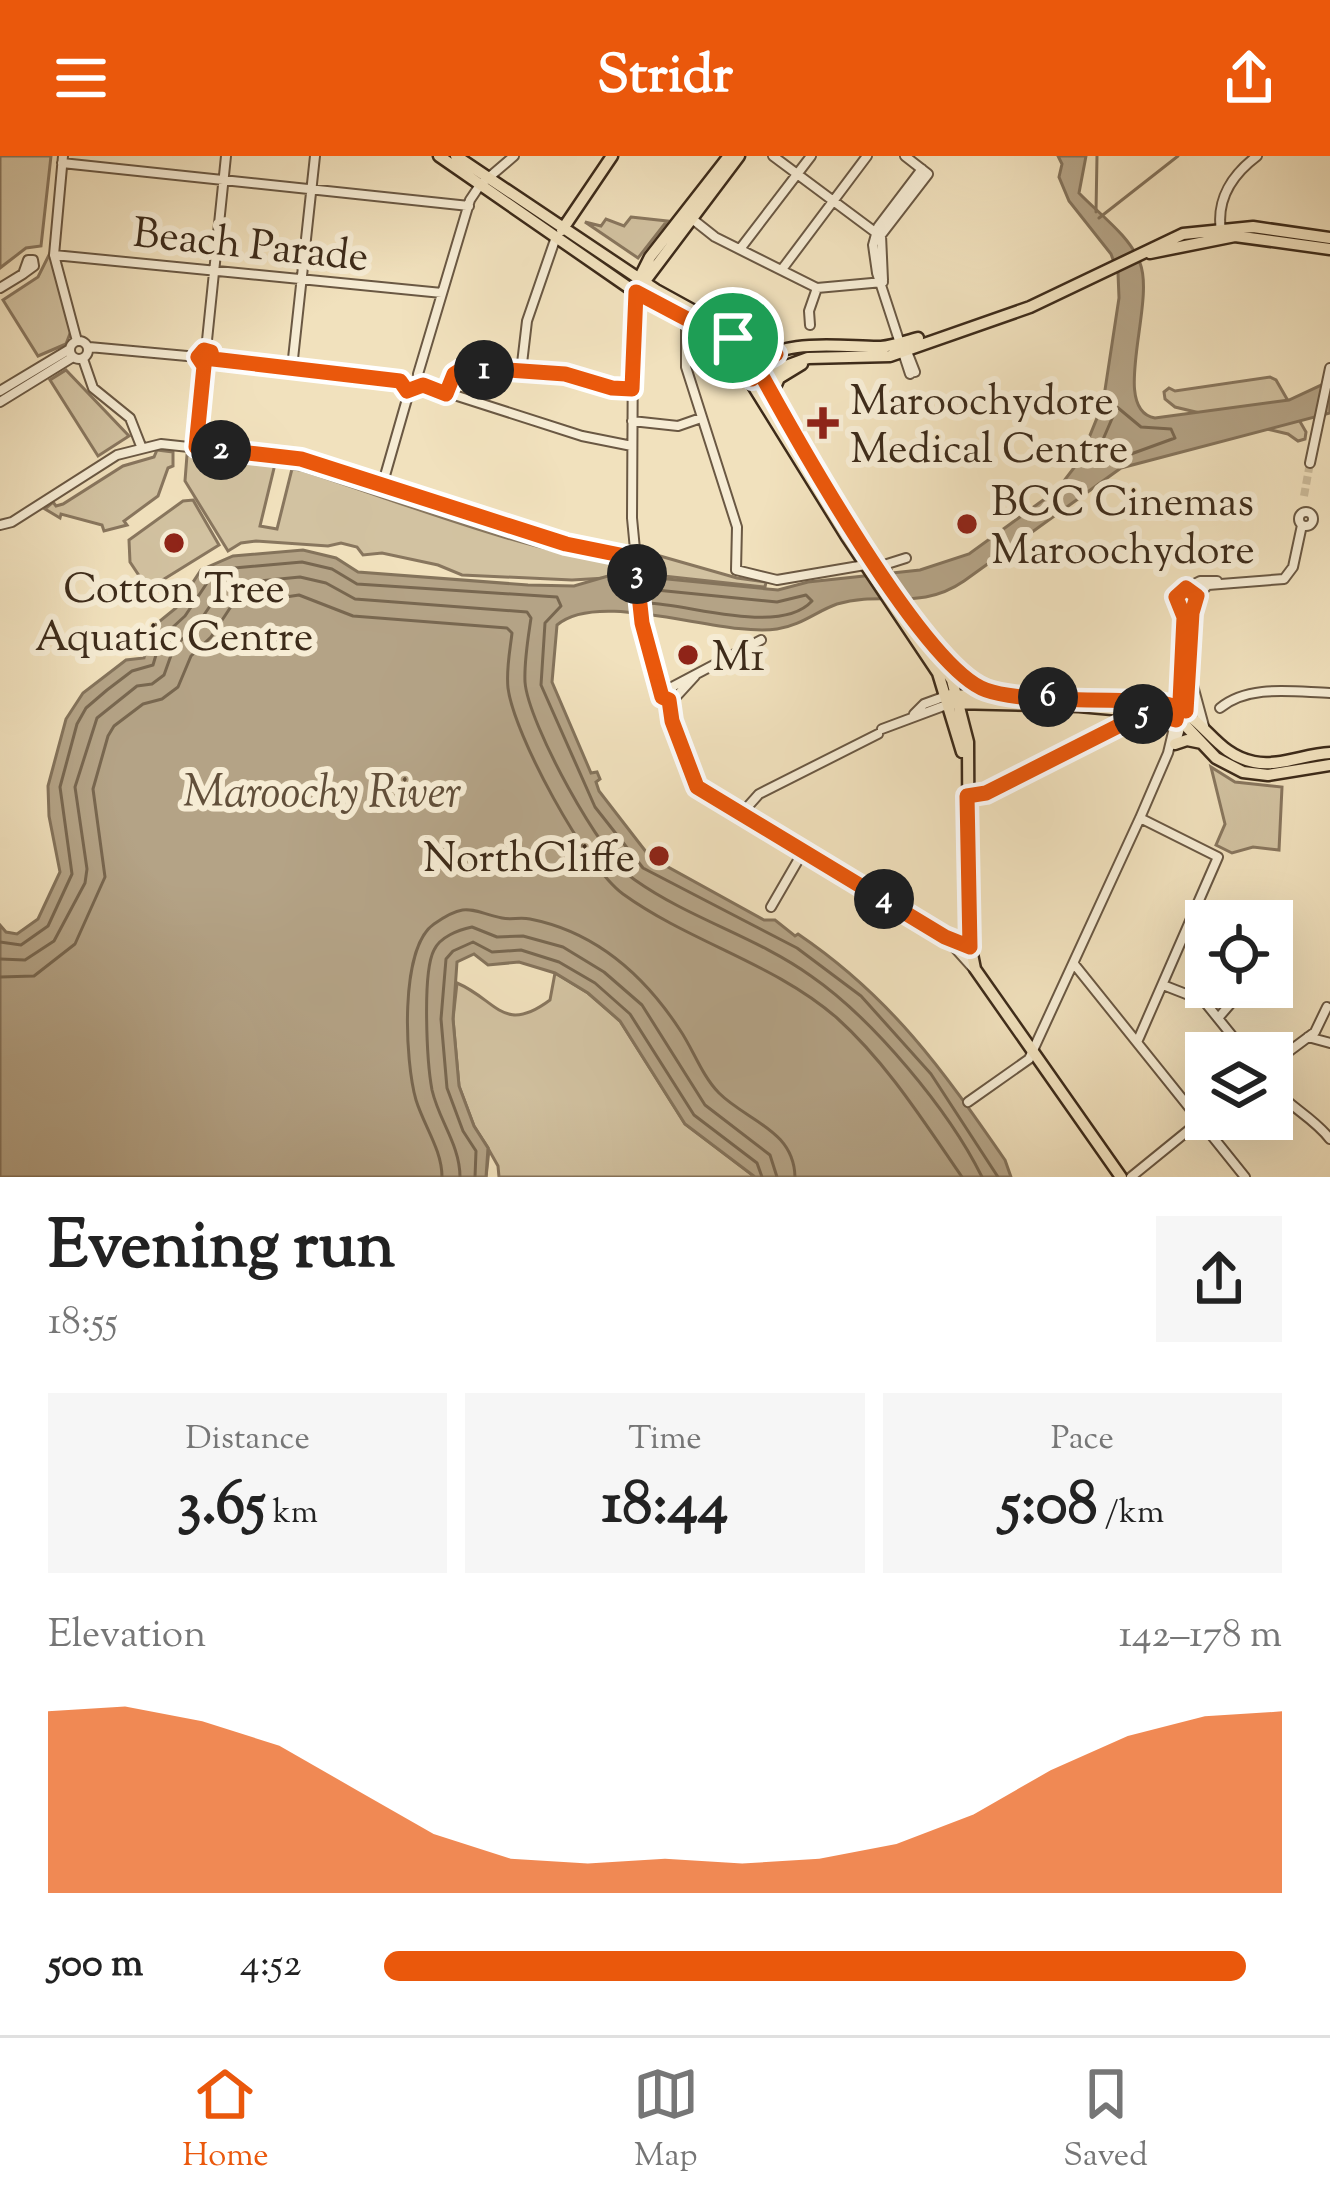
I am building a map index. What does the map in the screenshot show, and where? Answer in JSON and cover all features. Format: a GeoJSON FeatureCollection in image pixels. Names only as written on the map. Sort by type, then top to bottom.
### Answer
{"type":"FeatureCollection","features":[{"type":"Feature","properties":{"kind":"main road"},"geometry":{"type":"LineString","coordinates":[[439,156],[726,342],[756,373],[953,699]]}},
{"type":"Feature","properties":{"kind":"main road"},"geometry":{"type":"LineString","coordinates":[[456,156],[485,182]]}},
{"type":"Feature","properties":{"kind":"main road"},"geometry":{"type":"LineString","coordinates":[[559,233],[612,156]]}},
{"type":"Feature","properties":{"kind":"main road"},"geometry":{"type":"LineString","coordinates":[[640,284],[729,156]]}},
{"type":"Feature","properties":{"kind":"main road"},"geometry":{"type":"LineString","coordinates":[[640,284],[739,156]]}},
{"type":"Feature","properties":{"kind":"main road"},"geometry":{"type":"LineString","coordinates":[[640,284],[764,352],[776,354],[826,345],[902,345],[1030,307],[1141,255],[1224,232],[1270,229],[1330,238]]}},
{"type":"Feature","properties":{"kind":"main road"},"geometry":{"type":"LineString","coordinates":[[1224,232],[1330,249]]}},
{"type":"Feature","properties":{"kind":"main road"},"geometry":{"type":"LineString","coordinates":[[716,323],[772,394],[874,569]]}},
{"type":"Feature","properties":{"kind":"main road"},"geometry":{"type":"LineString","coordinates":[[756,373],[823,356],[882,358],[902,345]]}},
{"type":"Feature","properties":{"kind":"main road"},"geometry":{"type":"LineString","coordinates":[[756,373],[776,354]]}},
{"type":"Feature","properties":{"kind":"main road"},"geometry":{"type":"LineString","coordinates":[[772,394],[788,371],[823,356]]}},
{"type":"Feature","properties":{"kind":"main road"},"geometry":{"type":"LineString","coordinates":[[897,603],[968,682],[1005,694]]}},
{"type":"Feature","properties":{"kind":"main road"},"geometry":{"type":"LineString","coordinates":[[913,635],[916,622]]}},
{"type":"Feature","properties":{"kind":"main road"},"geometry":{"type":"LineString","coordinates":[[935,650],[953,699],[966,778],[970,947],[975,969],[1121,1177]]}},
{"type":"Feature","properties":{"kind":"main road"},"geometry":{"type":"LineString","coordinates":[[953,699],[1005,694],[1148,707],[1204,726],[1228,752],[1251,761],[1270,763],[1330,753]]}},
{"type":"Feature","properties":{"kind":"main road"},"geometry":{"type":"LineString","coordinates":[[953,699],[1114,710],[1148,707]]}},
{"type":"Feature","properties":{"kind":"main road"},"geometry":{"type":"LineString","coordinates":[[1181,715],[1225,764],[1252,774],[1330,765]]}},
{"type":"Feature","properties":{"kind":"main road"},"geometry":{"type":"LineString","coordinates":[[1171,748],[1186,740],[1202,743]]}},
{"type":"Feature","properties":{"kind":"street"},"geometry":{"type":"LineString","coordinates":[[196,447],[226,156]]}},
{"type":"Feature","properties":{"kind":"street"},"geometry":{"type":"LineString","coordinates":[[292,368],[315,156]]}},
{"type":"Feature","properties":{"kind":"street"},"geometry":{"type":"LineString","coordinates":[[0,392],[88,347],[404,382],[418,374],[469,206],[485,182],[514,156]]}},
{"type":"Feature","properties":{"kind":"street"},"geometry":{"type":"LineString","coordinates":[[773,156],[878,234]]}},
{"type":"Feature","properties":{"kind":"street"},"geometry":{"type":"LineString","coordinates":[[740,249],[811,156]]}},
{"type":"Feature","properties":{"kind":"street"},"geometry":{"type":"LineString","coordinates":[[783,268],[866,156]]}},
{"type":"Feature","properties":{"kind":"street"},"geometry":{"type":"LineString","coordinates":[[905,156],[925,171],[878,234],[873,257],[912,373]]}},
{"type":"Feature","properties":{"kind":"street"},"geometry":{"type":"LineString","coordinates":[[1224,232],[1219,219],[1232,177],[1257,156]]}},
{"type":"Feature","properties":{"kind":"street"},"geometry":{"type":"LineString","coordinates":[[141,446],[130,418],[93,388],[76,351],[54,255],[62,160],[469,206]]}},
{"type":"Feature","properties":{"kind":"street"},"geometry":{"type":"LineString","coordinates":[[691,218],[715,237],[817,288],[883,282]]}},
{"type":"Feature","properties":{"kind":"street"},"geometry":{"type":"LineString","coordinates":[[521,372],[527,321],[559,233]]}},
{"type":"Feature","properties":{"kind":"street","name":"Beach Parade"},"geometry":{"type":"LineString","coordinates":[[54,255],[442,293]]}},
{"type":"Feature","properties":{"kind":"street"},"geometry":{"type":"LineString","coordinates":[[0,288],[22,274]]}},
{"type":"Feature","properties":{"kind":"street"},"geometry":{"type":"LineString","coordinates":[[640,284],[632,389],[640,611],[656,677],[669,695],[672,721],[695,784],[945,937],[970,947]]}},
{"type":"Feature","properties":{"kind":"street"},"geometry":{"type":"LineString","coordinates":[[811,325],[809,311],[817,288]]}},
{"type":"Feature","properties":{"kind":"street"},"geometry":{"type":"LineString","coordinates":[[686,318],[686,367],[737,527],[737,572],[780,580],[824,570],[874,569],[902,560]]}},
{"type":"Feature","properties":{"kind":"street"},"geometry":{"type":"LineString","coordinates":[[0,402],[76,351]]}},
{"type":"Feature","properties":{"kind":"street"},"geometry":{"type":"LineString","coordinates":[[446,394],[462,367],[565,374],[632,389]]}},
{"type":"Feature","properties":{"kind":"street"},"geometry":{"type":"LineString","coordinates":[[1310,463],[1329,373]]}},
{"type":"Feature","properties":{"kind":"street"},"geometry":{"type":"LineString","coordinates":[[418,374],[423,385]]}},
{"type":"Feature","properties":{"kind":"street"},"geometry":{"type":"LineString","coordinates":[[382,486],[409,392],[404,382]]}},
{"type":"Feature","properties":{"kind":"street"},"geometry":{"type":"LineString","coordinates":[[409,392],[423,385],[591,439],[632,446]]}},
{"type":"Feature","properties":{"kind":"street"},"geometry":{"type":"LineString","coordinates":[[632,421],[678,426],[701,418]]}},
{"type":"Feature","properties":{"kind":"street"},"geometry":{"type":"LineString","coordinates":[[0,525],[117,455],[141,446],[196,447],[301,459],[566,544],[635,558]]}},
{"type":"Feature","properties":{"kind":"street"},"geometry":{"type":"LineString","coordinates":[[1181,715],[1187,608],[1205,586],[1284,579],[1293,567],[1302,525],[1312,520],[1305,507]]}},
{"type":"Feature","properties":{"kind":"street"},"geometry":{"type":"LineString","coordinates":[[1204,726],[1190,671],[1187,608],[1176,597],[1203,580],[1229,583]]}},
{"type":"Feature","properties":{"kind":"street"},"geometry":{"type":"LineString","coordinates":[[1184,589],[1197,596]]}},
{"type":"Feature","properties":{"kind":"street"},"geometry":{"type":"LineString","coordinates":[[669,695],[761,640]]}},
{"type":"Feature","properties":{"kind":"street"},"geometry":{"type":"LineString","coordinates":[[968,1102],[1029,1059],[1171,748],[1190,671]]}},
{"type":"Feature","properties":{"kind":"street"},"geometry":{"type":"LineString","coordinates":[[967,796],[986,793],[1107,731],[1180,686]]}},
{"type":"Feature","properties":{"kind":"street"},"geometry":{"type":"LineString","coordinates":[[1220,708],[1252,693],[1330,693]]}},
{"type":"Feature","properties":{"kind":"street"},"geometry":{"type":"LineString","coordinates":[[742,813],[759,794],[914,714],[953,699]]}},
{"type":"Feature","properties":{"kind":"street"},"geometry":{"type":"LineString","coordinates":[[1107,731],[1114,722],[1114,710]]}},
{"type":"Feature","properties":{"kind":"street"},"geometry":{"type":"LineString","coordinates":[[1138,1040],[1217,857],[1140,818]]}},
{"type":"Feature","properties":{"kind":"street"},"geometry":{"type":"LineString","coordinates":[[771,907],[804,850]]}},
{"type":"Feature","properties":{"kind":"street"},"geometry":{"type":"LineString","coordinates":[[945,937],[975,969]]}},
{"type":"Feature","properties":{"kind":"street"},"geometry":{"type":"LineString","coordinates":[[1074,964],[1185,1096]]}},
{"type":"Feature","properties":{"kind":"street"},"geometry":{"type":"LineString","coordinates":[[1163,985],[1204,1001],[1230,1032]]}},
{"type":"Feature","properties":{"kind":"street"},"geometry":{"type":"LineString","coordinates":[[1293,1048],[1315,1032],[1327,1007]]}},
{"type":"Feature","properties":{"kind":"street"},"geometry":{"type":"LineString","coordinates":[[1219,1017],[1227,1008]]}},
{"type":"Feature","properties":{"kind":"street"},"geometry":{"type":"LineString","coordinates":[[1308,1037],[1330,1043]]}},
{"type":"Feature","properties":{"kind":"street"},"geometry":{"type":"LineString","coordinates":[[1293,1106],[1312,1116],[1330,1139]]}},
{"type":"Feature","properties":{"kind":"street"},"geometry":{"type":"LineString","coordinates":[[1132,1177],[1185,1133]]}},
{"type":"Feature","properties":{"kind":"street"},"geometry":{"type":"LineString","coordinates":[[1219,1140],[1245,1177]]}},
{"type":"Feature","properties":{"kind":"shaded area"},"geometry":{"type":"Polygon","coordinates":[[[0,156],[51,156],[41,246],[26,248],[0,268],[0,156]]]}},
{"type":"Feature","properties":{"kind":"shaded area"},"geometry":{"type":"Polygon","coordinates":[[[631,217],[667,221],[638,258],[585,222],[601,226],[606,219],[624,226],[631,217]]]}},
{"type":"Feature","properties":{"kind":"shaded area"},"geometry":{"type":"Polygon","coordinates":[[[50,253],[71,331],[66,344],[38,356],[3,300],[38,277],[50,253]]]}},
{"type":"Feature","properties":{"kind":"shaded area"},"geometry":{"type":"Polygon","coordinates":[[[66,370],[129,436],[98,456],[50,380],[66,370]]]}},
{"type":"Feature","properties":{"kind":"shaded area"},"geometry":{"type":"Polygon","coordinates":[[[1270,377],[1306,432],[1305,439],[1298,441],[1288,434],[1175,407],[1165,399],[1169,388],[1175,391],[1270,377]]]}},
{"type":"Feature","properties":{"kind":"shaded area"},"geometry":{"type":"Polygon","coordinates":[[[157,450],[173,452],[173,466],[158,496],[124,521],[127,525],[104,531],[102,525],[61,514],[60,518],[45,509],[53,502],[63,504],[123,466],[154,457],[157,450]]]}},
{"type":"Feature","properties":{"kind":"shaded area"},"geometry":{"type":"Polygon","coordinates":[[[187,455],[275,464],[260,526],[277,529],[292,469],[301,470],[502,536],[623,564],[623,577],[572,580],[462,575],[382,553],[363,555],[357,547],[341,543],[256,541],[228,551],[185,481],[187,455]]]}},
{"type":"Feature","properties":{"kind":"shaded area","name":"Cotton Tree Aquatic Centre"},"geometry":{"type":"Polygon","coordinates":[[[193,500],[219,545],[148,589],[130,562],[129,540],[183,501],[193,500]]]}},
{"type":"Feature","properties":{"kind":"shaded area"},"geometry":{"type":"Polygon","coordinates":[[[646,552],[766,582],[765,587],[645,574],[646,552]]]}},
{"type":"Feature","properties":{"kind":"shaded area"},"geometry":{"type":"Polygon","coordinates":[[[1211,767],[1235,782],[1282,787],[1279,850],[1253,847],[1232,853],[1216,845],[1225,824],[1211,767]]]}},
{"type":"Feature","properties":{"kind":"shaded area"},"geometry":{"type":"Polygon","coordinates":[[[555,973],[620,1021],[685,1124],[755,1177],[499,1177],[489,1150],[486,1177],[488,1148],[459,1086],[453,1019],[457,983],[501,1011],[521,1014],[550,1000],[555,973]]]}},
{"type":"Feature","properties":{"kind":"water","name":"Maroochy River"},"geometry":{"type":"Polygon","coordinates":[[[1058,156],[1086,156],[1079,193],[1122,235],[1140,263],[1143,303],[1134,376],[1142,411],[1155,418],[1289,400],[1330,381],[1330,413],[1121,468],[964,581],[932,596],[854,600],[777,629],[726,627],[631,612],[577,615],[557,625],[552,682],[591,773],[597,772],[599,791],[650,857],[764,920],[775,920],[861,983],[936,1065],[1005,1160],[1011,1177],[755,1177],[685,1124],[620,1021],[588,993],[555,973],[519,962],[488,965],[474,954],[457,962],[453,1019],[459,1086],[488,1148],[486,1177],[0,1177],[0,925],[17,934],[38,919],[60,872],[48,786],[66,719],[83,693],[126,660],[144,658],[150,629],[176,608],[201,570],[233,556],[303,550],[336,558],[358,572],[574,586],[608,576],[647,577],[778,590],[808,582],[920,570],[969,554],[1057,490],[1080,460],[1103,403],[1119,298],[1118,273],[1111,254],[1069,201],[1059,177],[1062,164],[1058,156]]]}},
{"type":"Feature","properties":{"kind":"waterway"},"geometry":{"type":"LineString","coordinates":[[1096,212],[1097,156]]}},
{"type":"Feature","properties":{"kind":"waterway"},"geometry":{"type":"LineString","coordinates":[[1099,218],[1178,156]]}},
{"type":"Feature","properties":{"kind":"tunnel"},"geometry":{"type":"LineString","coordinates":[[1304,496],[1310,463]]}},
{"type":"Feature","properties":{"kind":"place","name":"Maroochydore Medical Centre"},"geometry":{"type":"Point","coordinates":[823,423]}},
{"type":"Feature","properties":{"kind":"place","name":"BCC Cinemas Maroochydore"},"geometry":{"type":"Point","coordinates":[967,524]}},
{"type":"Feature","properties":{"kind":"place","name":"Cotton Tree Aquatic Centre"},"geometry":{"type":"Point","coordinates":[174,543]}},
{"type":"Feature","properties":{"kind":"place","name":"M1"},"geometry":{"type":"Point","coordinates":[688,655]}},
{"type":"Feature","properties":{"kind":"place","name":"NorthCliffe"},"geometry":{"type":"Point","coordinates":[659,856]}},
{"type":"Feature","properties":{"kind":"route"},"geometry":{"type":"LineString","coordinates":[[733,338],[716,323],[764,352],[776,354],[756,365],[807,456],[935,650],[968,682],[1005,694],[1150,701],[1178,707],[1186,711],[1192,608],[1197,596],[1186,588],[1176,597],[1182,608],[1184,640],[1179,663],[1180,701],[1178,707],[1176,720],[1146,712],[986,793],[967,796],[970,947],[945,937],[697,787],[669,700],[662,697],[664,691],[656,677],[641,618],[635,558],[566,544],[301,459],[196,447],[204,366],[198,357],[204,350],[213,359],[400,381],[407,391],[423,385],[446,394],[454,374],[465,367],[565,374],[632,389],[636,292],[719,336],[752,379],[756,365],[733,338]]}}]}
